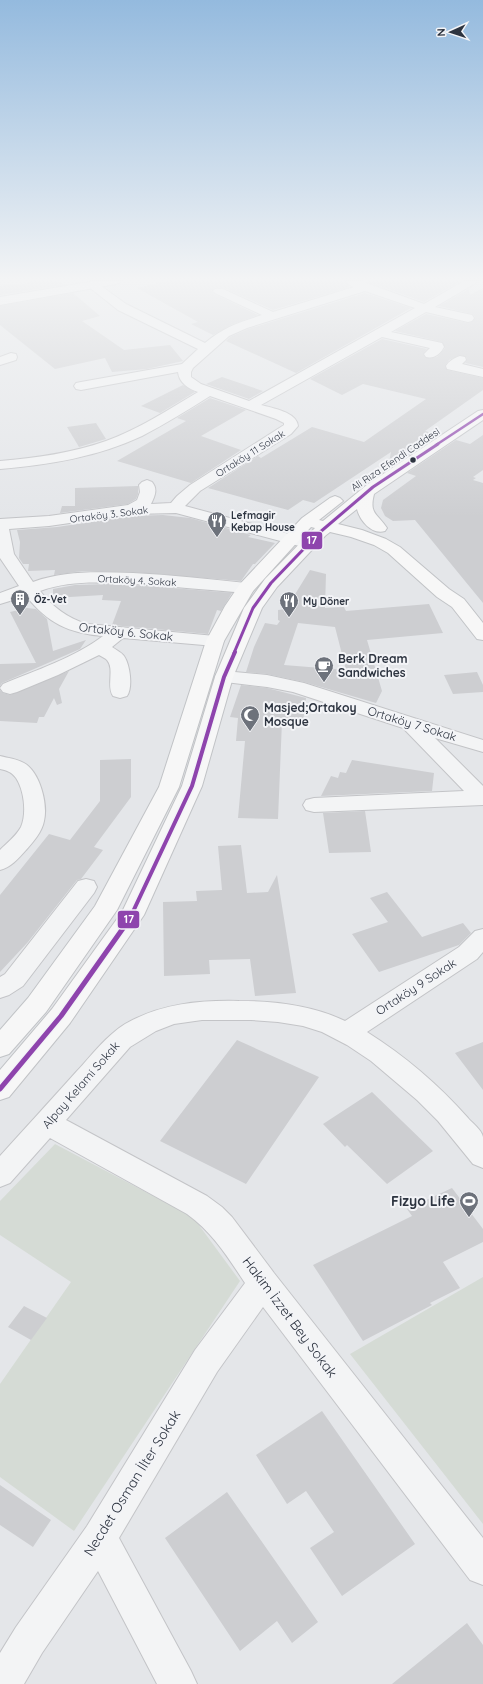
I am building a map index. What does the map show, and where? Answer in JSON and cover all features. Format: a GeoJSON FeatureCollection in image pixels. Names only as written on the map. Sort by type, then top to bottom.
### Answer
{"type":"FeatureCollection","features":[{"type":"Feature","properties":{"kind":"main road","name":"Ali Rıza Efendi Caddesi"},"geometry":{"type":"LineString","coordinates":[[323,519],[362,481],[483,400]]}},
{"type":"Feature","properties":{"kind":"main road","name":"Ali Rıza Efendi Caddesi"},"geometry":{"type":"LineString","coordinates":[[323,519],[367,492],[483,414]]}},
{"type":"Feature","properties":{"kind":"main road"},"geometry":{"type":"LineString","coordinates":[[367,492],[363,506],[365,512],[379,528]]}},
{"type":"Feature","properties":{"kind":"main road"},"geometry":{"type":"LineString","coordinates":[[323,519],[379,528],[410,544],[453,590],[458,603],[483,635]]}},
{"type":"Feature","properties":{"kind":"main road"},"geometry":{"type":"LineString","coordinates":[[0,1047],[37,1005],[105,910],[169,787],[215,641],[246,588],[323,519]]}},
{"type":"Feature","properties":{"kind":"main road"},"geometry":{"type":"LineString","coordinates":[[323,519],[344,529],[380,542],[407,561],[443,593],[458,603]]}},
{"type":"Feature","properties":{"kind":"main road"},"geometry":{"type":"LineString","coordinates":[[0,1089],[61,1016],[132,915],[192,786],[224,677],[253,608],[300,541]]}},
{"type":"Feature","properties":{"kind":"street"},"geometry":{"type":"LineString","coordinates":[[81,386],[171,369],[186,374],[197,360]]}},
{"type":"Feature","properties":{"kind":"street"},"geometry":{"type":"LineString","coordinates":[[251,405],[333,360]]}},
{"type":"Feature","properties":{"kind":"street"},"geometry":{"type":"LineString","coordinates":[[460,360],[452,366],[483,374]]}},
{"type":"Feature","properties":{"kind":"street","name":"Ortaköy 11 Sokak"},"geometry":{"type":"LineString","coordinates":[[176,508],[182,499],[195,488],[286,431],[291,426],[290,421],[287,418],[208,392],[186,374]]}},
{"type":"Feature","properties":{"kind":"street"},"geometry":{"type":"LineString","coordinates":[[0,465],[57,457],[106,446],[142,430],[208,392]]}},
{"type":"Feature","properties":{"kind":"street"},"geometry":{"type":"LineString","coordinates":[[132,509],[144,503],[148,492],[147,484]]}},
{"type":"Feature","properties":{"kind":"street","name":"Ortaköy 3. Sokak"},"geometry":{"type":"LineString","coordinates":[[0,525],[49,521],[132,509],[176,508],[300,541]]}},
{"type":"Feature","properties":{"kind":"street"},"geometry":{"type":"LineString","coordinates":[[0,525],[2,552]]}},
{"type":"Feature","properties":{"kind":"street","name":"Ortaköy 6. Sokak"},"geometry":{"type":"LineString","coordinates":[[2,552],[28,588],[47,609],[67,624],[86,629],[215,641]]}},
{"type":"Feature","properties":{"kind":"street","name":"Ortaköy 4. Sokak"},"geometry":{"type":"LineString","coordinates":[[0,599],[51,581],[74,578],[105,577],[163,580],[246,588]]}},
{"type":"Feature","properties":{"kind":"street"},"geometry":{"type":"LineString","coordinates":[[10,688],[51,671],[100,647],[120,631]]}},
{"type":"Feature","properties":{"kind":"street"},"geometry":{"type":"LineString","coordinates":[[100,647],[116,658],[119,666],[120,692]]}},
{"type":"Feature","properties":{"kind":"street","name":"Ortaköy 7 Sokak"},"geometry":{"type":"LineString","coordinates":[[224,677],[268,681],[297,687],[483,746]]}},
{"type":"Feature","properties":{"kind":"street"},"geometry":{"type":"LineString","coordinates":[[411,724],[483,798]]}},
{"type":"Feature","properties":{"kind":"street"},"geometry":{"type":"LineString","coordinates":[[0,762],[18,768],[29,783],[36,808],[31,827],[15,848],[0,863]]}},
{"type":"Feature","properties":{"kind":"street"},"geometry":{"type":"LineString","coordinates":[[314,805],[483,798]]}},
{"type":"Feature","properties":{"kind":"street"},"geometry":{"type":"LineString","coordinates":[[0,989],[14,980],[86,887]]}},
{"type":"Feature","properties":{"kind":"street","name":"Ortaköy 9 Sokak"},"geometry":{"type":"LineString","coordinates":[[346,1033],[478,948]]}},
{"type":"Feature","properties":{"kind":"street","name":"Alpay Kelami Sokak"},"geometry":{"type":"LineString","coordinates":[[0,1175],[121,1040],[135,1029],[165,1016],[204,1010],[272,1012],[304,1017],[322,1022],[346,1033],[404,1072],[448,1112],[479,1145]]}},
{"type":"Feature","properties":{"kind":"street","name":"Hakim İzzet Bey Sokak"},"geometry":{"type":"LineString","coordinates":[[48,1123],[197,1206],[212,1216],[222,1226],[263,1283],[483,1567]]}},
{"type":"Feature","properties":{"kind":"street","name":"Necdet Osman İlter Sokak"},"geometry":{"type":"LineString","coordinates":[[3,1684],[29,1640],[99,1538],[206,1361],[263,1283]]}},
{"type":"Feature","properties":{"kind":"street"},"geometry":{"type":"LineString","coordinates":[[99,1538],[178,1684]]}},
{"type":"Feature","properties":{"kind":"shaded area"},"geometry":{"type":"Polygon","coordinates":[[[55,1144],[193,1217],[240,1281],[74,1531],[0,1477],[0,1384],[71,1282],[0,1235],[0,1201],[55,1144]]]}},
{"type":"Feature","properties":{"kind":"shaded area"},"geometry":{"type":"Polygon","coordinates":[[[483,1277],[483,1524],[350,1354],[483,1277]]]}},
{"type":"Feature","properties":{"kind":"building"},"geometry":{"type":"Polygon","coordinates":[[[43,360],[98,360],[55,369],[43,360]]]}},
{"type":"Feature","properties":{"kind":"building"},"geometry":{"type":"Polygon","coordinates":[[[106,360],[182,360],[183,361],[147,369],[112,372],[106,360]]]}},
{"type":"Feature","properties":{"kind":"building"},"geometry":{"type":"Polygon","coordinates":[[[267,360],[320,360],[296,373],[267,360]]]}},
{"type":"Feature","properties":{"kind":"building"},"geometry":{"type":"Polygon","coordinates":[[[345,360],[450,360],[445,366],[447,370],[483,378],[483,390],[425,431],[439,435],[388,468],[391,452],[314,503],[303,500],[288,510],[208,488],[258,456],[261,458],[312,427],[364,442],[426,399],[363,384],[342,395],[310,379],[345,360]]]}},
{"type":"Feature","properties":{"kind":"building"},"geometry":{"type":"Polygon","coordinates":[[[467,360],[483,360],[483,367],[465,363],[467,360]]]}},
{"type":"Feature","properties":{"kind":"building"},"geometry":{"type":"Polygon","coordinates":[[[222,377],[263,391],[249,399],[206,384],[222,377]]]}},
{"type":"Feature","properties":{"kind":"building"},"geometry":{"type":"Polygon","coordinates":[[[183,385],[195,392],[160,413],[141,406],[183,385]]]}},
{"type":"Feature","properties":{"kind":"building"},"geometry":{"type":"Polygon","coordinates":[[[210,398],[246,410],[201,436],[241,450],[191,483],[117,461],[186,421],[177,418],[210,398]]]}},
{"type":"Feature","properties":{"kind":"building"},"geometry":{"type":"Polygon","coordinates":[[[96,423],[106,439],[79,447],[67,427],[96,423]]]}},
{"type":"Feature","properties":{"kind":"building"},"geometry":{"type":"Polygon","coordinates":[[[483,435],[483,470],[473,477],[476,478],[473,480],[483,483],[483,603],[415,520],[393,521],[385,516],[381,508],[383,500],[416,476],[407,473],[456,440],[470,444],[483,435]]]}},
{"type":"Feature","properties":{"kind":"building"},"geometry":{"type":"Polygon","coordinates":[[[138,486],[138,494],[136,499],[128,504],[60,513],[62,506],[75,506],[75,488],[138,486]]]}},
{"type":"Feature","properties":{"kind":"building"},"geometry":{"type":"Polygon","coordinates":[[[163,515],[190,518],[251,535],[248,537],[275,543],[255,564],[253,564],[241,581],[133,572],[82,571],[54,575],[55,570],[28,571],[29,564],[23,564],[19,558],[20,542],[17,530],[57,527],[132,516],[163,515]]]}},
{"type":"Feature","properties":{"kind":"building"},"geometry":{"type":"Polygon","coordinates":[[[310,570],[326,574],[325,608],[344,607],[346,611],[429,604],[443,633],[367,640],[382,691],[376,703],[304,682],[267,674],[246,672],[254,647],[265,623],[277,625],[280,621],[278,620],[278,610],[286,609],[310,570]],[[298,623],[284,665],[346,670],[335,627],[298,623]]]}},
{"type":"Feature","properties":{"kind":"building"},"geometry":{"type":"Polygon","coordinates":[[[110,584],[232,593],[221,611],[217,610],[208,634],[112,625],[121,601],[102,600],[103,595],[53,598],[53,589],[75,585],[110,584]]]}},
{"type":"Feature","properties":{"kind":"building"},"geometry":{"type":"Polygon","coordinates":[[[27,608],[36,609],[47,619],[53,651],[86,640],[80,649],[2,683],[0,686],[0,664],[36,663],[10,612],[27,608]]]}},
{"type":"Feature","properties":{"kind":"building"},"geometry":{"type":"Polygon","coordinates":[[[69,671],[59,689],[62,703],[57,705],[54,698],[44,717],[39,717],[37,723],[0,721],[0,690],[3,693],[10,695],[69,671]]]}},
{"type":"Feature","properties":{"kind":"building"},"geometry":{"type":"Polygon","coordinates":[[[477,672],[483,685],[483,692],[453,694],[444,675],[477,672]]]}},
{"type":"Feature","properties":{"kind":"building"},"geometry":{"type":"Polygon","coordinates":[[[241,685],[267,688],[306,698],[303,722],[282,721],[278,819],[238,818],[245,741],[236,741],[238,718],[230,717],[241,685]]]}},
{"type":"Feature","properties":{"kind":"building"},"geometry":{"type":"Polygon","coordinates":[[[131,759],[131,797],[94,847],[103,850],[81,879],[77,880],[28,942],[0,972],[0,895],[49,834],[70,840],[100,801],[100,760],[131,759]]]}},
{"type":"Feature","properties":{"kind":"building"},"geometry":{"type":"Polygon","coordinates":[[[352,760],[434,773],[432,791],[321,796],[331,776],[338,778],[340,772],[346,773],[352,760]]]}},
{"type":"Feature","properties":{"kind":"building"},"geometry":{"type":"Polygon","coordinates":[[[365,811],[371,852],[329,853],[323,813],[365,811]]]}},
{"type":"Feature","properties":{"kind":"building"},"geometry":{"type":"Polygon","coordinates":[[[241,845],[247,893],[268,892],[277,875],[296,993],[255,996],[250,959],[209,960],[210,974],[164,976],[163,902],[197,901],[196,891],[222,890],[218,846],[241,845]]]}},
{"type":"Feature","properties":{"kind":"building"},"geometry":{"type":"Polygon","coordinates":[[[387,892],[422,937],[463,923],[471,933],[459,945],[379,972],[352,934],[388,922],[370,898],[387,892]]]}},
{"type":"Feature","properties":{"kind":"building"},"geometry":{"type":"Polygon","coordinates":[[[237,1040],[319,1077],[246,1184],[160,1141],[237,1040]]]}},
{"type":"Feature","properties":{"kind":"building"},"geometry":{"type":"Polygon","coordinates":[[[483,1042],[483,1090],[455,1053],[483,1042]]]}},
{"type":"Feature","properties":{"kind":"building"},"geometry":{"type":"Polygon","coordinates":[[[372,1092],[433,1151],[387,1184],[347,1145],[345,1147],[323,1124],[372,1092]]]}},
{"type":"Feature","properties":{"kind":"building"},"geometry":{"type":"Polygon","coordinates":[[[452,1188],[483,1229],[483,1242],[443,1262],[460,1288],[430,1303],[432,1305],[363,1341],[313,1265],[412,1216],[407,1209],[452,1188]]]}},
{"type":"Feature","properties":{"kind":"building"},"geometry":{"type":"Polygon","coordinates":[[[24,1306],[47,1318],[31,1340],[8,1327],[24,1306]]]}},
{"type":"Feature","properties":{"kind":"building"},"geometry":{"type":"Polygon","coordinates":[[[322,1411],[415,1544],[342,1596],[310,1548],[334,1532],[306,1491],[287,1504],[256,1455],[322,1411]]]}},
{"type":"Feature","properties":{"kind":"building"},"geometry":{"type":"Polygon","coordinates":[[[0,1485],[51,1520],[33,1547],[0,1525],[0,1485]]]}},
{"type":"Feature","properties":{"kind":"building"},"geometry":{"type":"Polygon","coordinates":[[[227,1492],[318,1622],[292,1643],[277,1621],[240,1651],[165,1538],[227,1492]]]}},
{"type":"Feature","properties":{"kind":"building"},"geometry":{"type":"Polygon","coordinates":[[[467,1623],[483,1645],[483,1684],[392,1684],[467,1623]]]}},
{"type":"Feature","properties":{"kind":"transit line","name":"17"},"geometry":{"type":"LineString","coordinates":[[0,1089],[61,1016],[132,915],[192,786],[224,677],[253,608],[271,583],[319,533],[337,517],[373,487],[483,414]]}},
{"type":"Feature","properties":{"kind":"place","name":"Lefmagir Kebap House"},"geometry":{"type":"Point","coordinates":[217,538]}},
{"type":"Feature","properties":{"kind":"place","name":"Öz-Vet"},"geometry":{"type":"Point","coordinates":[20,616]}},
{"type":"Feature","properties":{"kind":"place","name":"My Döner"},"geometry":{"type":"Point","coordinates":[289,618]}},
{"type":"Feature","properties":{"kind":"place","name":"Berk Dream Sandwiches"},"geometry":{"type":"Point","coordinates":[324,683]}},
{"type":"Feature","properties":{"kind":"place","name":"Masjed;Ortakoy Mosque"},"geometry":{"type":"Point","coordinates":[250,732]}},
{"type":"Feature","properties":{"kind":"place","name":"Fizyo Life"},"geometry":{"type":"Point","coordinates":[469,1218]}}]}
